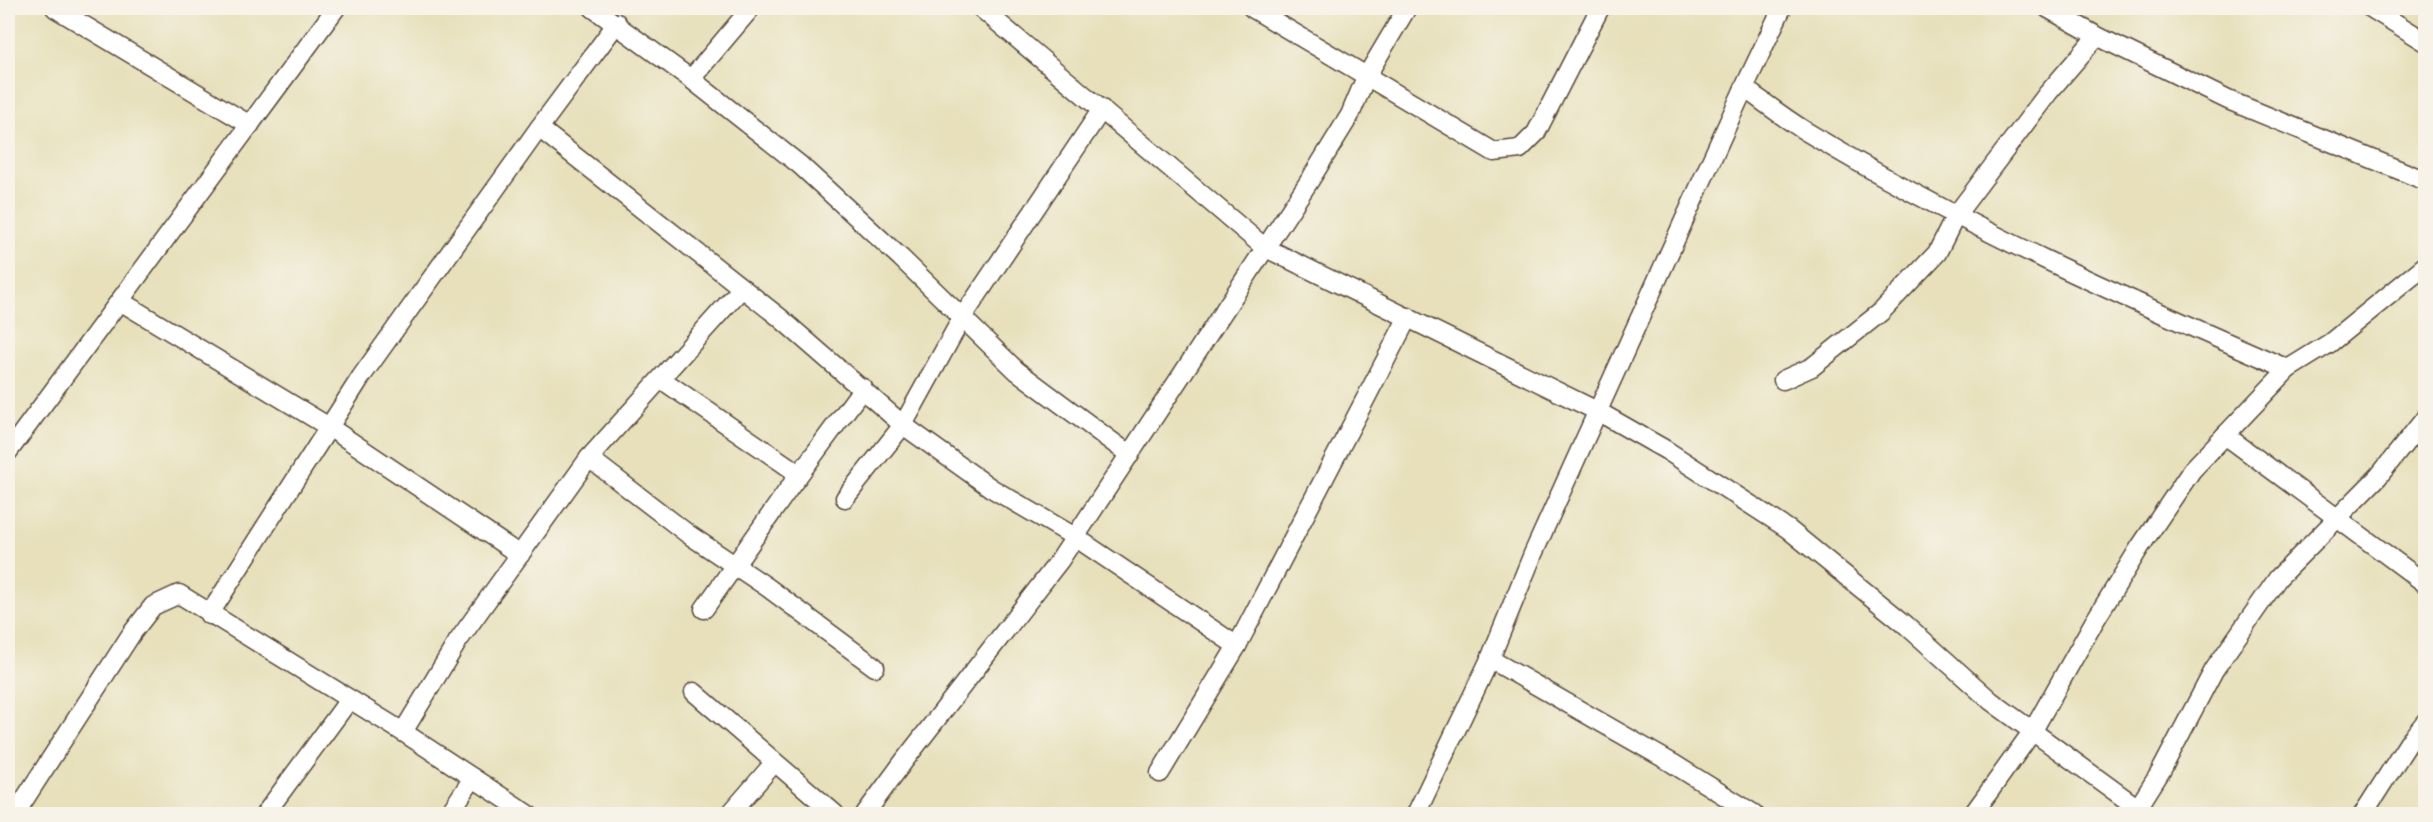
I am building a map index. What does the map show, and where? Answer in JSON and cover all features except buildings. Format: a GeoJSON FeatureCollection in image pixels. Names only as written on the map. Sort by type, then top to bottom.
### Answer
{"type":"FeatureCollection","features":[{"type":"Feature","properties":{"kind":"street"},"geometry":{"type":"LineString","coordinates":[[55,8],[250,125]]}},
{"type":"Feature","properties":{"kind":"street"},"geometry":{"type":"LineString","coordinates":[[8,452],[336,8]]}},
{"type":"Feature","properties":{"kind":"street"},"geometry":{"type":"LineString","coordinates":[[691,79],[751,8]]}},
{"type":"Feature","properties":{"kind":"street"},"geometry":{"type":"LineString","coordinates":[[981,8],[1264,247],[1599,412],[1666,450],[1788,529],[1906,625],[1991,701],[2139,812],[2214,670],[2278,578],[2378,477],[2426,417]]}},
{"type":"Feature","properties":{"kind":"street"},"geometry":{"type":"LineString","coordinates":[[1252,8],[1494,152],[1520,149],[1536,133],[1600,8]]}},
{"type":"Feature","properties":{"kind":"street"},"geometry":{"type":"LineString","coordinates":[[865,814],[1075,537],[1310,180],[1350,115],[1366,77],[1407,8]]}},
{"type":"Feature","properties":{"kind":"street"},"geometry":{"type":"LineString","coordinates":[[1416,814],[1490,659],[1533,554],[1782,8]]}},
{"type":"Feature","properties":{"kind":"street"},"geometry":{"type":"LineString","coordinates":[[2047,8],[2097,36],[2228,100],[2426,181]]}},
{"type":"Feature","properties":{"kind":"street"},"geometry":{"type":"LineString","coordinates":[[2371,8],[2426,42]]}},
{"type":"Feature","properties":{"kind":"street"},"geometry":{"type":"LineString","coordinates":[[209,615],[361,377],[538,129],[607,13],[800,165],[1017,371],[1130,455]]}},
{"type":"Feature","properties":{"kind":"street"},"geometry":{"type":"LineString","coordinates":[[1783,380],[1812,367],[1881,312],[1936,253],[1956,215],[2048,93],[2097,36]]}},
{"type":"Feature","properties":{"kind":"street"},"geometry":{"type":"LineString","coordinates":[[1744,88],[1806,132],[1956,215],[2100,287],[2288,369]]}},
{"type":"Feature","properties":{"kind":"street"},"geometry":{"type":"LineString","coordinates":[[845,498],[903,425],[962,318],[1102,109]]}},
{"type":"Feature","properties":{"kind":"street"},"geometry":{"type":"LineString","coordinates":[[538,129],[742,288],[863,388],[903,425],[991,488],[1075,537],[1237,646]]}},
{"type":"Feature","properties":{"kind":"street"},"geometry":{"type":"LineString","coordinates":[[1973,814],[2032,732],[2094,622],[2192,470],[2288,369],[2330,343],[2426,265]]}},
{"type":"Feature","properties":{"kind":"street"},"geometry":{"type":"LineString","coordinates":[[403,732],[458,641],[589,458],[742,288]]}},
{"type":"Feature","properties":{"kind":"street"},"geometry":{"type":"LineString","coordinates":[[120,301],[329,427],[520,555]]}},
{"type":"Feature","properties":{"kind":"street"},"geometry":{"type":"LineString","coordinates":[[1160,773],[1237,646],[1408,317]]}},
{"type":"Feature","properties":{"kind":"street"},"geometry":{"type":"LineString","coordinates":[[661,378],[799,474]]}},
{"type":"Feature","properties":{"kind":"street"},"geometry":{"type":"LineString","coordinates":[[705,609],[799,474],[863,388]]}},
{"type":"Feature","properties":{"kind":"street"},"geometry":{"type":"LineString","coordinates":[[2225,435],[2426,584]]}},
{"type":"Feature","properties":{"kind":"street"},"geometry":{"type":"LineString","coordinates":[[589,458],[688,534],[735,565],[875,667]]}},
{"type":"Feature","properties":{"kind":"street"},"geometry":{"type":"LineString","coordinates":[[15,814],[132,633],[153,606],[179,594],[209,615],[403,732],[528,814]]}},
{"type":"Feature","properties":{"kind":"street"},"geometry":{"type":"LineString","coordinates":[[1490,659],[1672,763],[1754,814]]}},
{"type":"Feature","properties":{"kind":"street"},"geometry":{"type":"LineString","coordinates":[[694,692],[835,814]]}},
{"type":"Feature","properties":{"kind":"street"},"geometry":{"type":"LineString","coordinates":[[265,814],[349,700]]}},
{"type":"Feature","properties":{"kind":"street"},"geometry":{"type":"LineString","coordinates":[[2363,814],[2409,742],[2426,721]]}},
{"type":"Feature","properties":{"kind":"street"},"geometry":{"type":"LineString","coordinates":[[730,814],[774,763]]}},
{"type":"Feature","properties":{"kind":"street"},"geometry":{"type":"LineString","coordinates":[[449,814],[473,778]]}}]}
